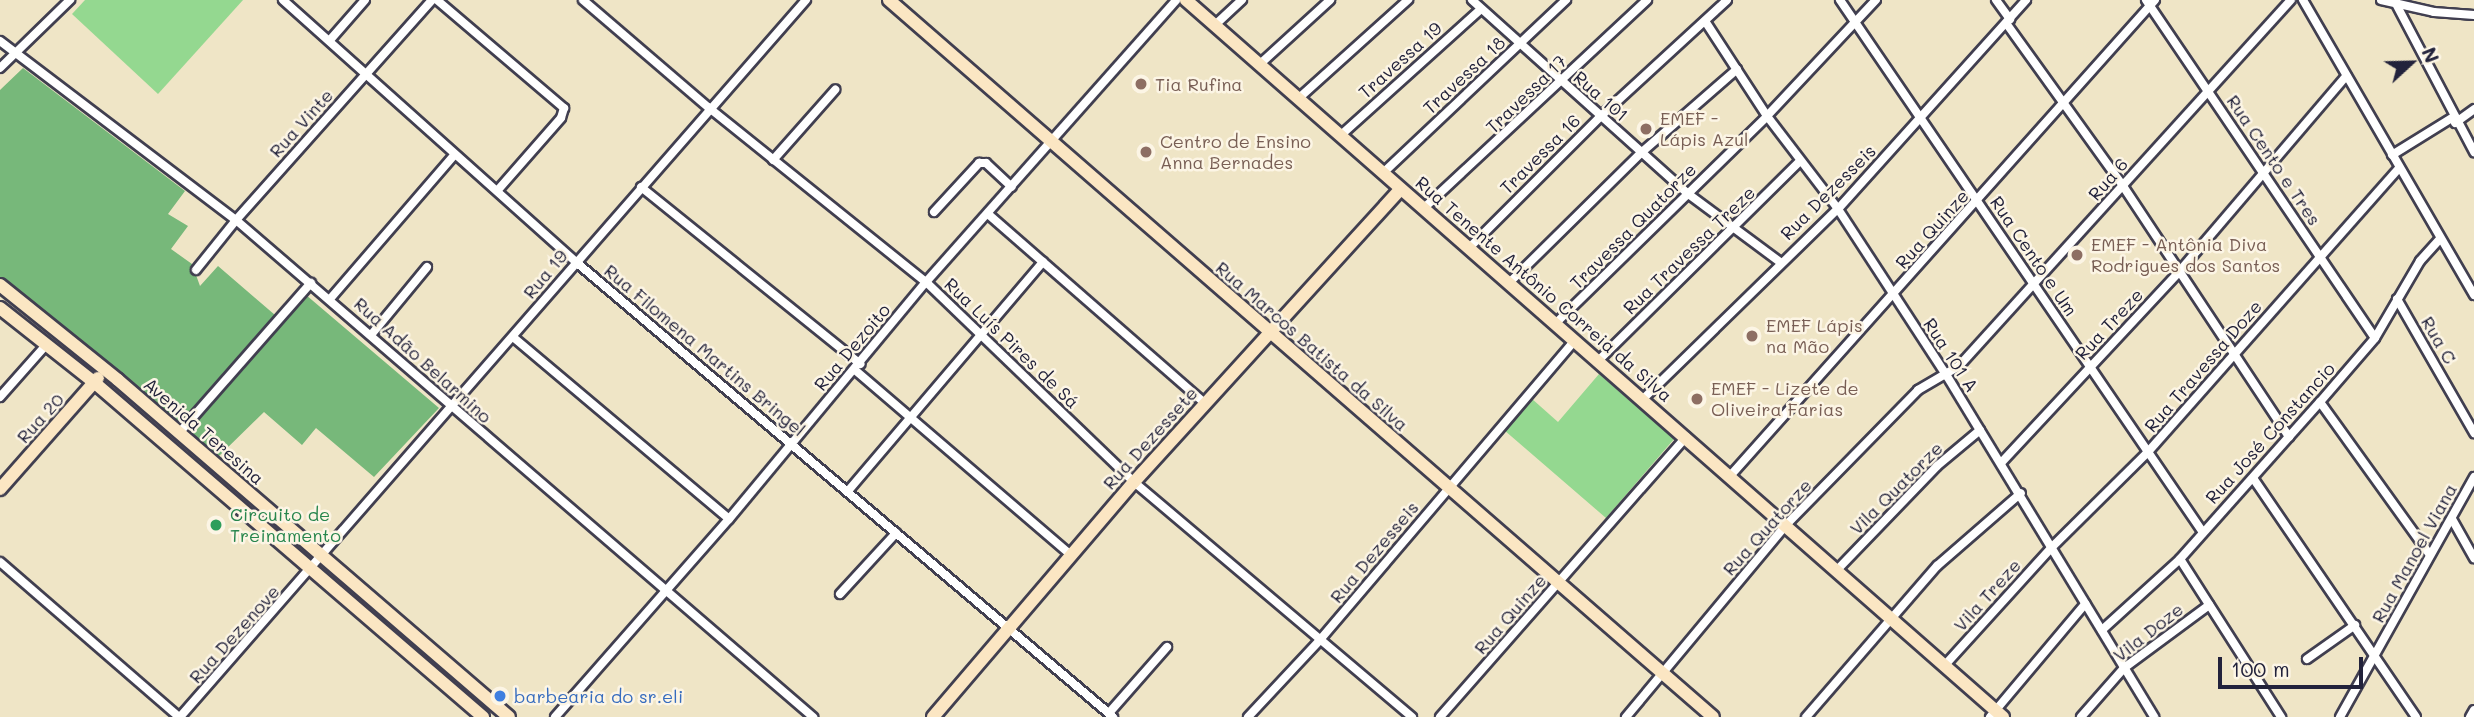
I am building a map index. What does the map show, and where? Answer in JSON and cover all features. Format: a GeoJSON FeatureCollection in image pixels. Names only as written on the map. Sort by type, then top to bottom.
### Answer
{"type":"FeatureCollection","features":[{"type":"Feature","properties":{"kind":"main road","name":"Rua Marcos Batista da Silva"},"geometry":{"type":"LineString","coordinates":[[889,0],[1713,717]]}},
{"type":"Feature","properties":{"kind":"main road","name":"Rua Tenente Antônio Correia da Silva"},"geometry":{"type":"LineString","coordinates":[[1186,0],[1644,398],[1945,665],[1996,715]]}},
{"type":"Feature","properties":{"kind":"main road","name":"Rua Dezessete"},"geometry":{"type":"LineString","coordinates":[[933,717],[1008,626],[1134,482],[1401,189]]}},
{"type":"Feature","properties":{"kind":"main road","name":"Avenida Teresina"},"geometry":{"type":"LineString","coordinates":[[0,285],[105,369],[509,717]]}},
{"type":"Feature","properties":{"kind":"main road","name":"Avenida Teresina"},"geometry":{"type":"LineString","coordinates":[[0,309],[95,383],[483,717]]}},
{"type":"Feature","properties":{"kind":"main road","name":"Rua 20"},"geometry":{"type":"LineString","coordinates":[[0,489],[105,369]]}},
{"type":"Feature","properties":{"kind":"street"},"geometry":{"type":"LineString","coordinates":[[0,68],[70,0]]}},
{"type":"Feature","properties":{"kind":"street"},"geometry":{"type":"LineString","coordinates":[[330,40],[365,0]]}},
{"type":"Feature","properties":{"kind":"street","name":"Rua Vinte"},"geometry":{"type":"LineString","coordinates":[[196,270],[236,220],[432,0]]}},
{"type":"Feature","properties":{"kind":"street"},"geometry":{"type":"LineString","coordinates":[[438,0],[551,95],[565,112],[498,190]]}},
{"type":"Feature","properties":{"kind":"street","name":"Rua Luís Pires de Sá"},"geometry":{"type":"LineString","coordinates":[[583,0],[708,107],[926,282],[1134,482],[1412,717]]}},
{"type":"Feature","properties":{"kind":"street","name":"Rua 19"},"geometry":{"type":"LineString","coordinates":[[311,571],[708,107],[806,0]]}},
{"type":"Feature","properties":{"kind":"street","name":"Rua Dezoito"},"geometry":{"type":"LineString","coordinates":[[555,717],[729,519],[926,282],[1054,141],[1176,0]]}},
{"type":"Feature","properties":{"kind":"street"},"geometry":{"type":"LineString","coordinates":[[1215,25],[1242,0]]}},
{"type":"Feature","properties":{"kind":"street"},"geometry":{"type":"LineString","coordinates":[[1260,65],[1330,0]]}},
{"type":"Feature","properties":{"kind":"street"},"geometry":{"type":"LineString","coordinates":[[1299,98],[1408,0]]}},
{"type":"Feature","properties":{"kind":"street","name":"Rua 101"},"geometry":{"type":"LineString","coordinates":[[1472,0],[1687,193],[1732,230],[1780,262]]}},
{"type":"Feature","properties":{"kind":"street","name":"Travessa 18"},"geometry":{"type":"LineString","coordinates":[[1383,173],[1566,0]]}},
{"type":"Feature","properties":{"kind":"street","name":"Travessa 17"},"geometry":{"type":"LineString","coordinates":[[1424,208],[1647,0]]}},
{"type":"Feature","properties":{"kind":"street","name":"Travessa 16"},"geometry":{"type":"LineString","coordinates":[[1470,247],[1601,116],[1705,21],[1716,4],[1727,0]]}},
{"type":"Feature","properties":{"kind":"street","name":"Rua Cento e Um"},"geometry":{"type":"LineString","coordinates":[[1840,0],[2202,531]]}},
{"type":"Feature","properties":{"kind":"street","name":"Travessa Quatorze"},"geometry":{"type":"LineString","coordinates":[[1557,322],[1767,116],[1876,0]]}},
{"type":"Feature","properties":{"kind":"street"},"geometry":{"type":"LineString","coordinates":[[1996,0],[2290,437]]}},
{"type":"Feature","properties":{"kind":"street","name":"Rua Dezesseis"},"geometry":{"type":"LineString","coordinates":[[1644,398],[1780,262],[1838,209],[2025,0]]}},
{"type":"Feature","properties":{"kind":"street","name":"Rua 6"},"geometry":{"type":"LineString","coordinates":[[1947,376],[2036,286],[2291,0]]}},
{"type":"Feature","properties":{"kind":"street"},"geometry":{"type":"LineString","coordinates":[[2303,0],[2474,295]]}},
{"type":"Feature","properties":{"kind":"street","name":"Rua Filomena Martins Bringel"},"geometry":{"type":"LineString","coordinates":[[287,1],[576,262],[1111,715]]}},
{"type":"Feature","properties":{"kind":"street"},"geometry":{"type":"LineString","coordinates":[[2387,1],[2474,15]]}},
{"type":"Feature","properties":{"kind":"street"},"geometry":{"type":"LineString","coordinates":[[2387,1],[2474,152]]}},
{"type":"Feature","properties":{"kind":"street","name":"Rua Cento e Tres"},"geometry":{"type":"LineString","coordinates":[[2150,2],[2375,338]]}},
{"type":"Feature","properties":{"kind":"street","name":"Rua Quinze"},"geometry":{"type":"LineString","coordinates":[[1730,476],[2065,104],[2150,2]]}},
{"type":"Feature","properties":{"kind":"street","name":"Travessa 19"},"geometry":{"type":"LineString","coordinates":[[1341,135],[1481,9]]}},
{"type":"Feature","properties":{"kind":"street","name":"Rua 101 A"},"geometry":{"type":"LineString","coordinates":[[1705,21],[1767,116],[1838,209],[1947,376],[2021,493],[2154,717]]}},
{"type":"Feature","properties":{"kind":"street","name":"Rua Adão Belarmino"},"geometry":{"type":"LineString","coordinates":[[0,41],[236,220],[813,717]]}},
{"type":"Feature","properties":{"kind":"street"},"geometry":{"type":"LineString","coordinates":[[1510,282],[1642,152],[1737,69]]}},
{"type":"Feature","properties":{"kind":"street","name":"Rua Treze"},"geometry":{"type":"LineString","coordinates":[[2001,463],[2178,273],[2346,76]]}},
{"type":"Feature","properties":{"kind":"street"},"geometry":{"type":"LineString","coordinates":[[773,160],[835,90]]}},
{"type":"Feature","properties":{"kind":"street"},"geometry":{"type":"LineString","coordinates":[[2392,155],[2474,109]]}},
{"type":"Feature","properties":{"kind":"street"},"geometry":{"type":"LineString","coordinates":[[330,299],[455,154]]}},
{"type":"Feature","properties":{"kind":"street","name":"Rua Travessa Treze"},"geometry":{"type":"LineString","coordinates":[[1598,360],[1800,161]]}},
{"type":"Feature","properties":{"kind":"street"},"geometry":{"type":"LineString","coordinates":[[934,212],[979,163],[986,163],[1012,187]]}},
{"type":"Feature","properties":{"kind":"street","name":"Rua Travessa Doze"},"geometry":{"type":"LineString","coordinates":[[2052,547],[2147,453],[2399,167]]}},
{"type":"Feature","properties":{"kind":"street"},"geometry":{"type":"LineString","coordinates":[[641,187],[858,367],[911,420],[1071,555]]}},
{"type":"Feature","properties":{"kind":"street"},"geometry":{"type":"LineString","coordinates":[[988,214],[1205,402]]}},
{"type":"Feature","properties":{"kind":"street","name":"Rua José Constancio"},"geometry":{"type":"LineString","coordinates":[[2102,630],[2179,559],[2290,437],[2375,338],[2397,299],[2440,239]]}},
{"type":"Feature","properties":{"kind":"street"},"geometry":{"type":"LineString","coordinates":[[848,491],[911,420],[979,332],[1043,262]]}},
{"type":"Feature","properties":{"kind":"street"},"geometry":{"type":"LineString","coordinates":[[371,335],[427,267]]}},
{"type":"Feature","properties":{"kind":"street"},"geometry":{"type":"LineString","coordinates":[[179,433],[311,283]]}},
{"type":"Feature","properties":{"kind":"street","name":"Rua C"},"geometry":{"type":"LineString","coordinates":[[2397,299],[2474,433]]}},
{"type":"Feature","properties":{"kind":"street"},"geometry":{"type":"LineString","coordinates":[[513,337],[729,519]]}},
{"type":"Feature","properties":{"kind":"street","name":"Rua Dezesseis"},"geometry":{"type":"LineString","coordinates":[[1248,717],[1319,641],[1575,340]]}},
{"type":"Feature","properties":{"kind":"street"},"geometry":{"type":"LineString","coordinates":[[0,397],[46,345]]}},
{"type":"Feature","properties":{"kind":"street","name":"Rua Quatorze"},"geometry":{"type":"LineString","coordinates":[[1626,717],[1786,525],[1918,390],[1947,376]]}},
{"type":"Feature","properties":{"kind":"street"},"geometry":{"type":"LineString","coordinates":[[2320,402],[2430,555]]}},
{"type":"Feature","properties":{"kind":"street","name":"Vila Quatorze"},"geometry":{"type":"LineString","coordinates":[[1837,570],[1937,466],[1980,430]]}},
{"type":"Feature","properties":{"kind":"street","name":"Rua Quinze"},"geometry":{"type":"LineString","coordinates":[[1440,717],[1686,437]]}},
{"type":"Feature","properties":{"kind":"street","name":"Rua Manoel Viana"},"geometry":{"type":"LineString","coordinates":[[2340,717],[2474,477]]}},
{"type":"Feature","properties":{"kind":"street"},"geometry":{"type":"LineString","coordinates":[[2253,478],[2356,625],[2416,717]]}},
{"type":"Feature","properties":{"kind":"street"},"geometry":{"type":"LineString","coordinates":[[1806,717],[1890,616],[1937,566],[2021,493]]}},
{"type":"Feature","properties":{"kind":"street"},"geometry":{"type":"LineString","coordinates":[[2452,519],[2474,558]]}},
{"type":"Feature","properties":{"kind":"street"},"geometry":{"type":"LineString","coordinates":[[840,594],[897,533]]}},
{"type":"Feature","properties":{"kind":"street","name":"Vila Treze"},"geometry":{"type":"LineString","coordinates":[[1945,665],[2052,547]]}},
{"type":"Feature","properties":{"kind":"street"},"geometry":{"type":"LineString","coordinates":[[2179,559],[2281,717]]}},
{"type":"Feature","properties":{"kind":"street"},"geometry":{"type":"LineString","coordinates":[[0,562],[180,717]]}},
{"type":"Feature","properties":{"kind":"street","name":"Rua Dezenove"},"geometry":{"type":"LineString","coordinates":[[180,717],[311,571]]}},
{"type":"Feature","properties":{"kind":"street"},"geometry":{"type":"LineString","coordinates":[[1996,715],[2085,604]]}},
{"type":"Feature","properties":{"kind":"street","name":"Vila Doze"},"geometry":{"type":"LineString","coordinates":[[2081,717],[2124,668],[2209,605]]}},
{"type":"Feature","properties":{"kind":"street"},"geometry":{"type":"LineString","coordinates":[[2307,659],[2356,625]]}},
{"type":"Feature","properties":{"kind":"street"},"geometry":{"type":"LineString","coordinates":[[1111,715],[1167,647]]}},
{"type":"Feature","properties":{"kind":"street"},"geometry":{"type":"LineString","coordinates":[[2470,717],[2474,710]]}},
{"type":"Feature","properties":{"kind":"green space"},"geometry":{"type":"Polygon","coordinates":[[[85,0],[243,0],[158,94],[72,14],[85,0]]]}},
{"type":"Feature","properties":{"kind":"green space"},"geometry":{"type":"Polygon","coordinates":[[[23,68],[185,191],[168,214],[188,226],[171,249],[192,264],[200,286],[218,266],[275,315],[299,289],[439,408],[374,477],[316,428],[302,445],[264,412],[219,456],[0,277],[0,90],[23,68]]]}},
{"type":"Feature","properties":{"kind":"green space"},"geometry":{"type":"Polygon","coordinates":[[[1599,374],[1674,439],[1606,518],[1504,430],[1531,398],[1558,422],[1599,374]]]}},
{"type":"Feature","properties":{"kind":"place","name":"Tia Rufina"},"geometry":{"type":"Point","coordinates":[1141,84]}},
{"type":"Feature","properties":{"kind":"place","name":"EMEF - Lápis Azul"},"geometry":{"type":"Point","coordinates":[1646,129]}},
{"type":"Feature","properties":{"kind":"place","name":"Centro de Ensino Anna Bernades"},"geometry":{"type":"Point","coordinates":[1146,152]}},
{"type":"Feature","properties":{"kind":"place","name":"EMEF - Antônia Diva Rodrigues dos Santos"},"geometry":{"type":"Point","coordinates":[2077,255]}},
{"type":"Feature","properties":{"kind":"place","name":"EMEF Lápis na Mão"},"geometry":{"type":"Point","coordinates":[1752,336]}},
{"type":"Feature","properties":{"kind":"place","name":"EMEF - Lizete de Oliveira Farias"},"geometry":{"type":"Point","coordinates":[1697,399]}},
{"type":"Feature","properties":{"kind":"place","name":"Circuito de Treinamento"},"geometry":{"type":"Point","coordinates":[216,525]}},
{"type":"Feature","properties":{"kind":"place","name":"barbearia do sr.eli"},"geometry":{"type":"Point","coordinates":[500,696]}}]}
